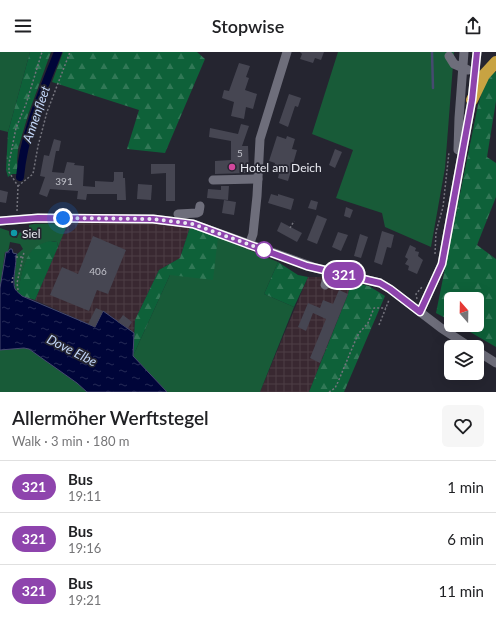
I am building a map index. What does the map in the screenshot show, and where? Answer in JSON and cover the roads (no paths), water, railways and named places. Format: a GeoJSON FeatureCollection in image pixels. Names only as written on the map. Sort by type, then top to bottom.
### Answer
{"type":"FeatureCollection","features":[{"type":"Feature","properties":{"kind":"highway"},"geometry":{"type":"LineString","coordinates":[[472,100],[483,74],[496,62]]}},
{"type":"Feature","properties":{"kind":"street"},"geometry":{"type":"LineString","coordinates":[[249,245],[253,234],[260,140],[287,52]]}},
{"type":"Feature","properties":{"kind":"street"},"geometry":{"type":"LineString","coordinates":[[458,177],[459,118],[464,52]]}},
{"type":"Feature","properties":{"kind":"street"},"geometry":{"type":"LineString","coordinates":[[477,52],[483,74]]}},
{"type":"Feature","properties":{"kind":"street"},"geometry":{"type":"LineString","coordinates":[[449,56],[454,64],[483,74]]}},
{"type":"Feature","properties":{"kind":"street"},"geometry":{"type":"LineString","coordinates":[[420,312],[442,264],[472,100]]}},
{"type":"Feature","properties":{"kind":"street"},"geometry":{"type":"LineString","coordinates":[[213,180],[258,179]]}},
{"type":"Feature","properties":{"kind":"street"},"geometry":{"type":"LineString","coordinates":[[178,214],[197,213],[199,212],[200,206]]}},
{"type":"Feature","properties":{"kind":"street"},"geometry":{"type":"LineString","coordinates":[[0,221],[16,219],[153,219],[193,224],[299,263],[329,272],[380,283],[459,340]]}},
{"type":"Feature","properties":{"kind":"street"},"geometry":{"type":"LineString","coordinates":[[325,285],[329,272]]}},
{"type":"Feature","properties":{"kind":"street"},"geometry":{"type":"LineString","coordinates":[[484,355],[496,363]]}},
{"type":"Feature","properties":{"kind":"water","name":"Dove Elbe"},"geometry":{"type":"Polygon","coordinates":[[[12,249],[13,253],[17,254],[15,256],[14,282],[15,289],[18,293],[95,327],[103,311],[134,333],[133,356],[167,392],[87,392],[77,383],[29,349],[0,350],[0,288],[6,252],[12,249]]]}},
{"type":"Feature","properties":{"kind":"waterway","name":"Annenfleet"},"geometry":{"type":"LineString","coordinates":[[20,177],[25,145],[40,98],[58,52]]}},
{"type":"Feature","properties":{"kind":"waterway"},"geometry":{"type":"LineString","coordinates":[[432,52],[433,88]]}},
{"type":"Feature","properties":{"kind":"place","name":"Hotel am Deich"},"geometry":{"type":"Point","coordinates":[232,167]}},
{"type":"Feature","properties":{"kind":"place","name":"Siel"},"geometry":{"type":"Point","coordinates":[14,233]}}]}
